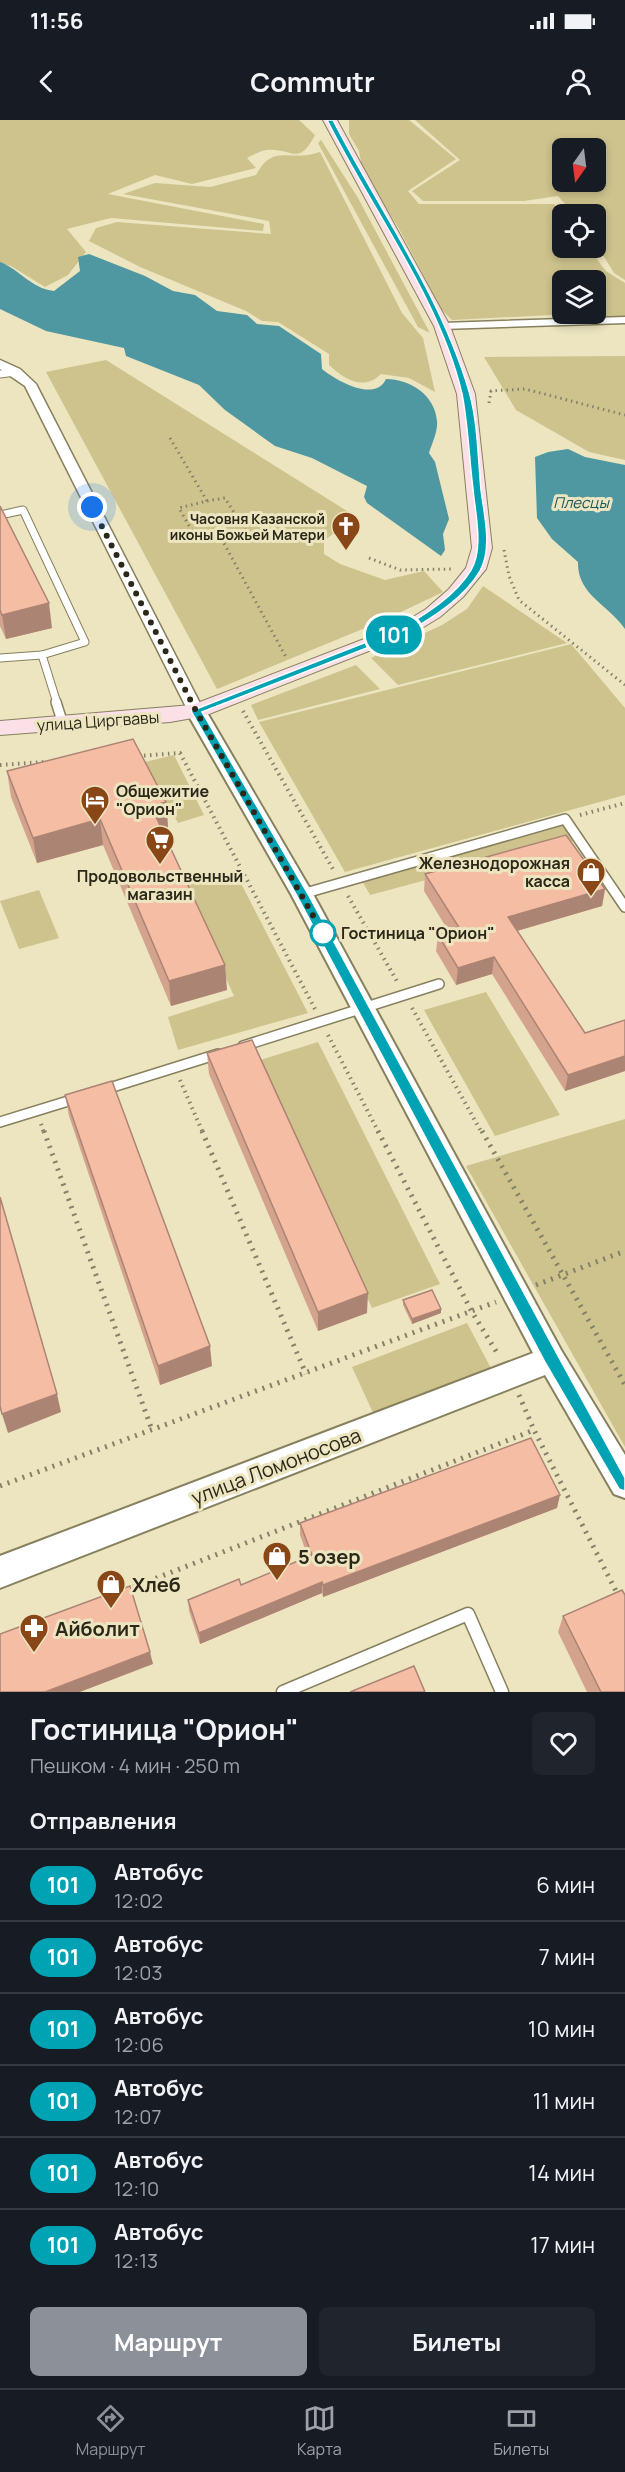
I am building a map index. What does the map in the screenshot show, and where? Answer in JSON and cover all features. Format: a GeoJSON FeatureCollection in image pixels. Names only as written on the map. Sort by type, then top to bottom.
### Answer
{"type":"FeatureCollection","features":[{"type":"Feature","properties":{"kind":"main road"},"geometry":{"type":"LineString","coordinates":[[330,120],[442,326],[466,394],[481,525],[482,548],[476,569]]}},
{"type":"Feature","properties":{"kind":"main road","name":"улица Циргвавы"},"geometry":{"type":"LineString","coordinates":[[0,728],[196,711],[405,630],[433,613],[456,593],[476,569]]}},
{"type":"Feature","properties":{"kind":"street"},"geometry":{"type":"LineString","coordinates":[[442,326],[625,320]]}},
{"type":"Feature","properties":{"kind":"street"},"geometry":{"type":"LineString","coordinates":[[0,364],[30,384],[196,711],[302,894],[552,1359],[625,1483]]}},
{"type":"Feature","properties":{"kind":"street","name":"улица Ломоносова"},"geometry":{"type":"LineString","coordinates":[[0,1572],[552,1359]]}},
{"type":"Feature","properties":{"kind":"lane"},"geometry":{"type":"LineString","coordinates":[[0,374],[15,372]]}},
{"type":"Feature","properties":{"kind":"lane"},"geometry":{"type":"LineString","coordinates":[[0,515],[23,510],[85,642],[42,656],[0,658]]}},
{"type":"Feature","properties":{"kind":"lane"},"geometry":{"type":"LineString","coordinates":[[42,656],[63,724]]}},
{"type":"Feature","properties":{"kind":"lane"},"geometry":{"type":"LineString","coordinates":[[302,894],[565,819],[625,907]]}},
{"type":"Feature","properties":{"kind":"lane"},"geometry":{"type":"LineString","coordinates":[[0,1122],[439,984]]}},
{"type":"Feature","properties":{"kind":"lane"},"geometry":{"type":"LineString","coordinates":[[283,1692],[468,1614],[502,1692]]}},
{"type":"Feature","properties":{"kind":"path"},"geometry":{"type":"LineString","coordinates":[[466,394],[525,389],[625,415]]}},
{"type":"Feature","properties":{"kind":"path"},"geometry":{"type":"LineString","coordinates":[[489,412],[490,391]]}},
{"type":"Feature","properties":{"kind":"path"},"geometry":{"type":"LineString","coordinates":[[170,438],[207,501]]}},
{"type":"Feature","properties":{"kind":"path"},"geometry":{"type":"LineString","coordinates":[[225,498],[245,530],[220,536],[197,540],[179,508],[225,498]]}},
{"type":"Feature","properties":{"kind":"path"},"geometry":{"type":"LineString","coordinates":[[220,536],[294,673]]}},
{"type":"Feature","properties":{"kind":"path"},"geometry":{"type":"LineString","coordinates":[[503,542],[509,576],[519,600],[625,685]]}},
{"type":"Feature","properties":{"kind":"path"},"geometry":{"type":"LineString","coordinates":[[369,558],[400,570],[476,569]]}},
{"type":"Feature","properties":{"kind":"path"},"geometry":{"type":"LineString","coordinates":[[565,819],[625,803]]}},
{"type":"Feature","properties":{"kind":"path"},"geometry":{"type":"LineString","coordinates":[[175,1068],[306,1374]]}},
{"type":"Feature","properties":{"kind":"path"},"geometry":{"type":"LineString","coordinates":[[36,1111],[152,1430]]}},
{"type":"Feature","properties":{"kind":"path"},"geometry":{"type":"LineString","coordinates":[[0,1486],[306,1374],[625,1251]]}},
{"type":"Feature","properties":{"kind":"path"},"geometry":{"type":"LineString","coordinates":[[122,1592],[534,1430],[620,1598]]}},
{"type":"Feature","properties":{"kind":"shaded area"},"geometry":{"type":"Polygon","coordinates":[[[0,120],[299,120],[315,135],[304,151],[299,153],[266,150],[247,158],[256,168],[192,184],[155,175],[108,194],[264,224],[263,231],[111,218],[67,229],[86,252],[68,275],[45,287],[11,266],[0,263],[0,120]]]}},
{"type":"Feature","properties":{"kind":"shaded area"},"geometry":{"type":"Polygon","coordinates":[[[349,120],[409,120],[456,159],[408,191],[419,204],[552,204],[552,258],[596,258],[605,270],[552,270],[552,315],[452,320],[442,310],[398,227],[363,173],[359,151],[349,134],[349,120]]]}},
{"type":"Feature","properties":{"kind":"shaded area"},"geometry":{"type":"Polygon","coordinates":[[[415,120],[625,120],[625,280],[614,273],[605,258],[606,204],[565,204],[558,196],[524,201],[423,201],[412,191],[460,160],[415,120]]]}},
{"type":"Feature","properties":{"kind":"shaded area"},"geometry":{"type":"Polygon","coordinates":[[[321,140],[358,198],[430,333],[418,327],[318,143],[321,140]]]}},
{"type":"Feature","properties":{"kind":"shaded area"},"geometry":{"type":"Polygon","coordinates":[[[320,152],[402,313],[423,338],[435,392],[409,378],[381,374],[368,382],[361,383],[348,379],[329,365],[329,354],[278,322],[262,321],[246,311],[140,267],[89,241],[96,228],[117,222],[271,234],[269,221],[123,194],[155,183],[210,187],[256,175],[269,159],[276,156],[299,156],[320,152]]]}},
{"type":"Feature","properties":{"kind":"shaded area"},"geometry":{"type":"Polygon","coordinates":[[[606,271],[625,283],[625,317],[606,316],[606,271]]]}},
{"type":"Feature","properties":{"kind":"shaded area"},"geometry":{"type":"Polygon","coordinates":[[[625,356],[625,460],[589,452],[516,410],[484,357],[625,356]]]}},
{"type":"Feature","properties":{"kind":"shaded area"},"geometry":{"type":"Polygon","coordinates":[[[106,360],[355,516],[324,541],[324,554],[340,564],[385,580],[424,571],[443,592],[382,621],[217,689],[46,372],[106,360]]]}},
{"type":"Feature","properties":{"kind":"shaded area"},"geometry":{"type":"Polygon","coordinates":[[[483,586],[567,643],[398,685],[371,658],[442,625],[467,609],[483,586]]]}},
{"type":"Feature","properties":{"kind":"shaded area"},"geometry":{"type":"Polygon","coordinates":[[[571,644],[625,708],[625,795],[345,872],[259,722],[571,644]]]}},
{"type":"Feature","properties":{"kind":"shaded area"},"geometry":{"type":"Polygon","coordinates":[[[356,665],[380,689],[258,720],[251,705],[356,665]]]}},
{"type":"Feature","properties":{"kind":"shaded area"},"geometry":{"type":"Polygon","coordinates":[[[174,755],[204,815],[178,823],[145,762],[174,755]]]}},
{"type":"Feature","properties":{"kind":"shaded area"},"geometry":{"type":"Polygon","coordinates":[[[565,824],[576,840],[370,895],[361,879],[565,824]]]}},
{"type":"Feature","properties":{"kind":"shaded area"},"geometry":{"type":"Polygon","coordinates":[[[234,870],[308,1013],[178,1050],[168,1017],[234,996],[183,883],[234,870]]]}},
{"type":"Feature","properties":{"kind":"shaded area"},"geometry":{"type":"Polygon","coordinates":[[[39,890],[59,938],[19,949],[0,901],[39,890]]]}},
{"type":"Feature","properties":{"kind":"shaded area"},"geometry":{"type":"Polygon","coordinates":[[[486,992],[560,1115],[495,1136],[424,1010],[486,992]]]}},
{"type":"Feature","properties":{"kind":"shaded area"},"geometry":{"type":"Polygon","coordinates":[[[318,1042],[440,1284],[372,1308],[257,1061],[318,1042]]]}},
{"type":"Feature","properties":{"kind":"shaded area"},"geometry":{"type":"Polygon","coordinates":[[[625,1119],[625,1447],[466,1166],[625,1119]]]}},
{"type":"Feature","properties":{"kind":"shaded area"},"geometry":{"type":"Polygon","coordinates":[[[467,1323],[493,1372],[375,1417],[352,1367],[467,1323]]]}},
{"type":"Feature","properties":{"kind":"water"},"geometry":{"type":"Polygon","coordinates":[[[89,254],[145,276],[173,291],[195,295],[217,311],[247,315],[257,324],[279,326],[321,354],[322,369],[345,383],[364,389],[373,389],[381,386],[386,379],[404,382],[420,390],[432,403],[437,421],[436,433],[429,453],[435,462],[449,519],[443,534],[445,550],[441,556],[367,503],[364,497],[367,486],[312,458],[275,446],[225,410],[199,385],[126,356],[124,348],[46,331],[0,309],[0,262],[14,269],[32,283],[54,291],[80,271],[78,257],[89,254]]]}},
{"type":"Feature","properties":{"kind":"water","name":"Плесцы"},"geometry":{"type":"Polygon","coordinates":[[[568,449],[585,457],[625,465],[625,629],[588,591],[579,573],[578,562],[552,539],[537,518],[535,457],[568,449]]]}},
{"type":"Feature","properties":{"kind":"building"},"geometry":{"type":"Polygon","coordinates":[[[0,506],[49,603],[2,615],[0,610],[0,506]]]}},
{"type":"Feature","properties":{"kind":"building"},"geometry":{"type":"Polygon","coordinates":[[[133,739],[166,802],[151,806],[225,965],[169,981],[100,819],[33,838],[7,771],[133,739]]]}},
{"type":"Feature","properties":{"kind":"building"},"geometry":{"type":"Polygon","coordinates":[[[566,835],[605,889],[508,917],[585,1033],[625,1020],[625,1056],[568,1075],[494,957],[458,968],[438,935],[460,929],[425,874],[566,835]]]}},
{"type":"Feature","properties":{"kind":"building"},"geometry":{"type":"Polygon","coordinates":[[[252,1040],[368,1293],[318,1312],[207,1053],[252,1040]]]}},
{"type":"Feature","properties":{"kind":"building"},"geometry":{"type":"Polygon","coordinates":[[[112,1081],[210,1346],[158,1366],[65,1095],[112,1081]]]}},
{"type":"Feature","properties":{"kind":"building"},"geometry":{"type":"Polygon","coordinates":[[[0,1197],[57,1394],[2,1414],[0,1406],[0,1197]]]}},
{"type":"Feature","properties":{"kind":"building"},"geometry":{"type":"Polygon","coordinates":[[[432,1290],[441,1309],[412,1319],[403,1300],[432,1290]]]}},
{"type":"Feature","properties":{"kind":"building"},"geometry":{"type":"Polygon","coordinates":[[[531,1438],[560,1495],[323,1585],[322,1582],[199,1633],[188,1600],[239,1579],[241,1585],[312,1555],[300,1523],[531,1438]]]}},
{"type":"Feature","properties":{"kind":"building"},"geometry":{"type":"Polygon","coordinates":[[[130,1586],[150,1652],[45,1692],[0,1692],[0,1634],[130,1586]]]}},
{"type":"Feature","properties":{"kind":"building"},"geometry":{"type":"Polygon","coordinates":[[[622,1590],[625,1595],[625,1692],[601,1692],[563,1616],[622,1590]]]}},
{"type":"Feature","properties":{"kind":"building"},"geometry":{"type":"Polygon","coordinates":[[[414,1666],[425,1692],[350,1692],[414,1666]]]}},
{"type":"Feature","properties":{"kind":"bus line","name":"101"},"geometry":{"type":"LineString","coordinates":[[330,120],[356,172],[395,236],[442,326],[466,394],[482,548],[476,569],[456,593],[433,613],[405,630],[196,711],[302,894],[552,1359],[625,1483]]}},
{"type":"Feature","properties":{"kind":"place","name":"Часовня Казанской иконы Божьей Матери"},"geometry":{"type":"Point","coordinates":[346,552]}},
{"type":"Feature","properties":{"kind":"place","name":"Общежитие \"Орион\""},"geometry":{"type":"Point","coordinates":[95,826]}},
{"type":"Feature","properties":{"kind":"place","name":"Продовольственный магазин"},"geometry":{"type":"Point","coordinates":[160,866]}},
{"type":"Feature","properties":{"kind":"place","name":"Железнодорожная касса"},"geometry":{"type":"Point","coordinates":[591,898]}},
{"type":"Feature","properties":{"kind":"place","name":"Гостиница \"Орион\""},"geometry":{"type":"Point","coordinates":[323,933]}},
{"type":"Feature","properties":{"kind":"place","name":"5 озер"},"geometry":{"type":"Point","coordinates":[277,1582]}},
{"type":"Feature","properties":{"kind":"place","name":"Хлеб"},"geometry":{"type":"Point","coordinates":[111,1610]}},
{"type":"Feature","properties":{"kind":"place","name":"Айболит"},"geometry":{"type":"Point","coordinates":[34,1654]}},
{"type":"Feature","properties":{"kind":"route"},"geometry":{"type":"LineString","coordinates":[[92,507],[196,711],[323,933]]}}]}
